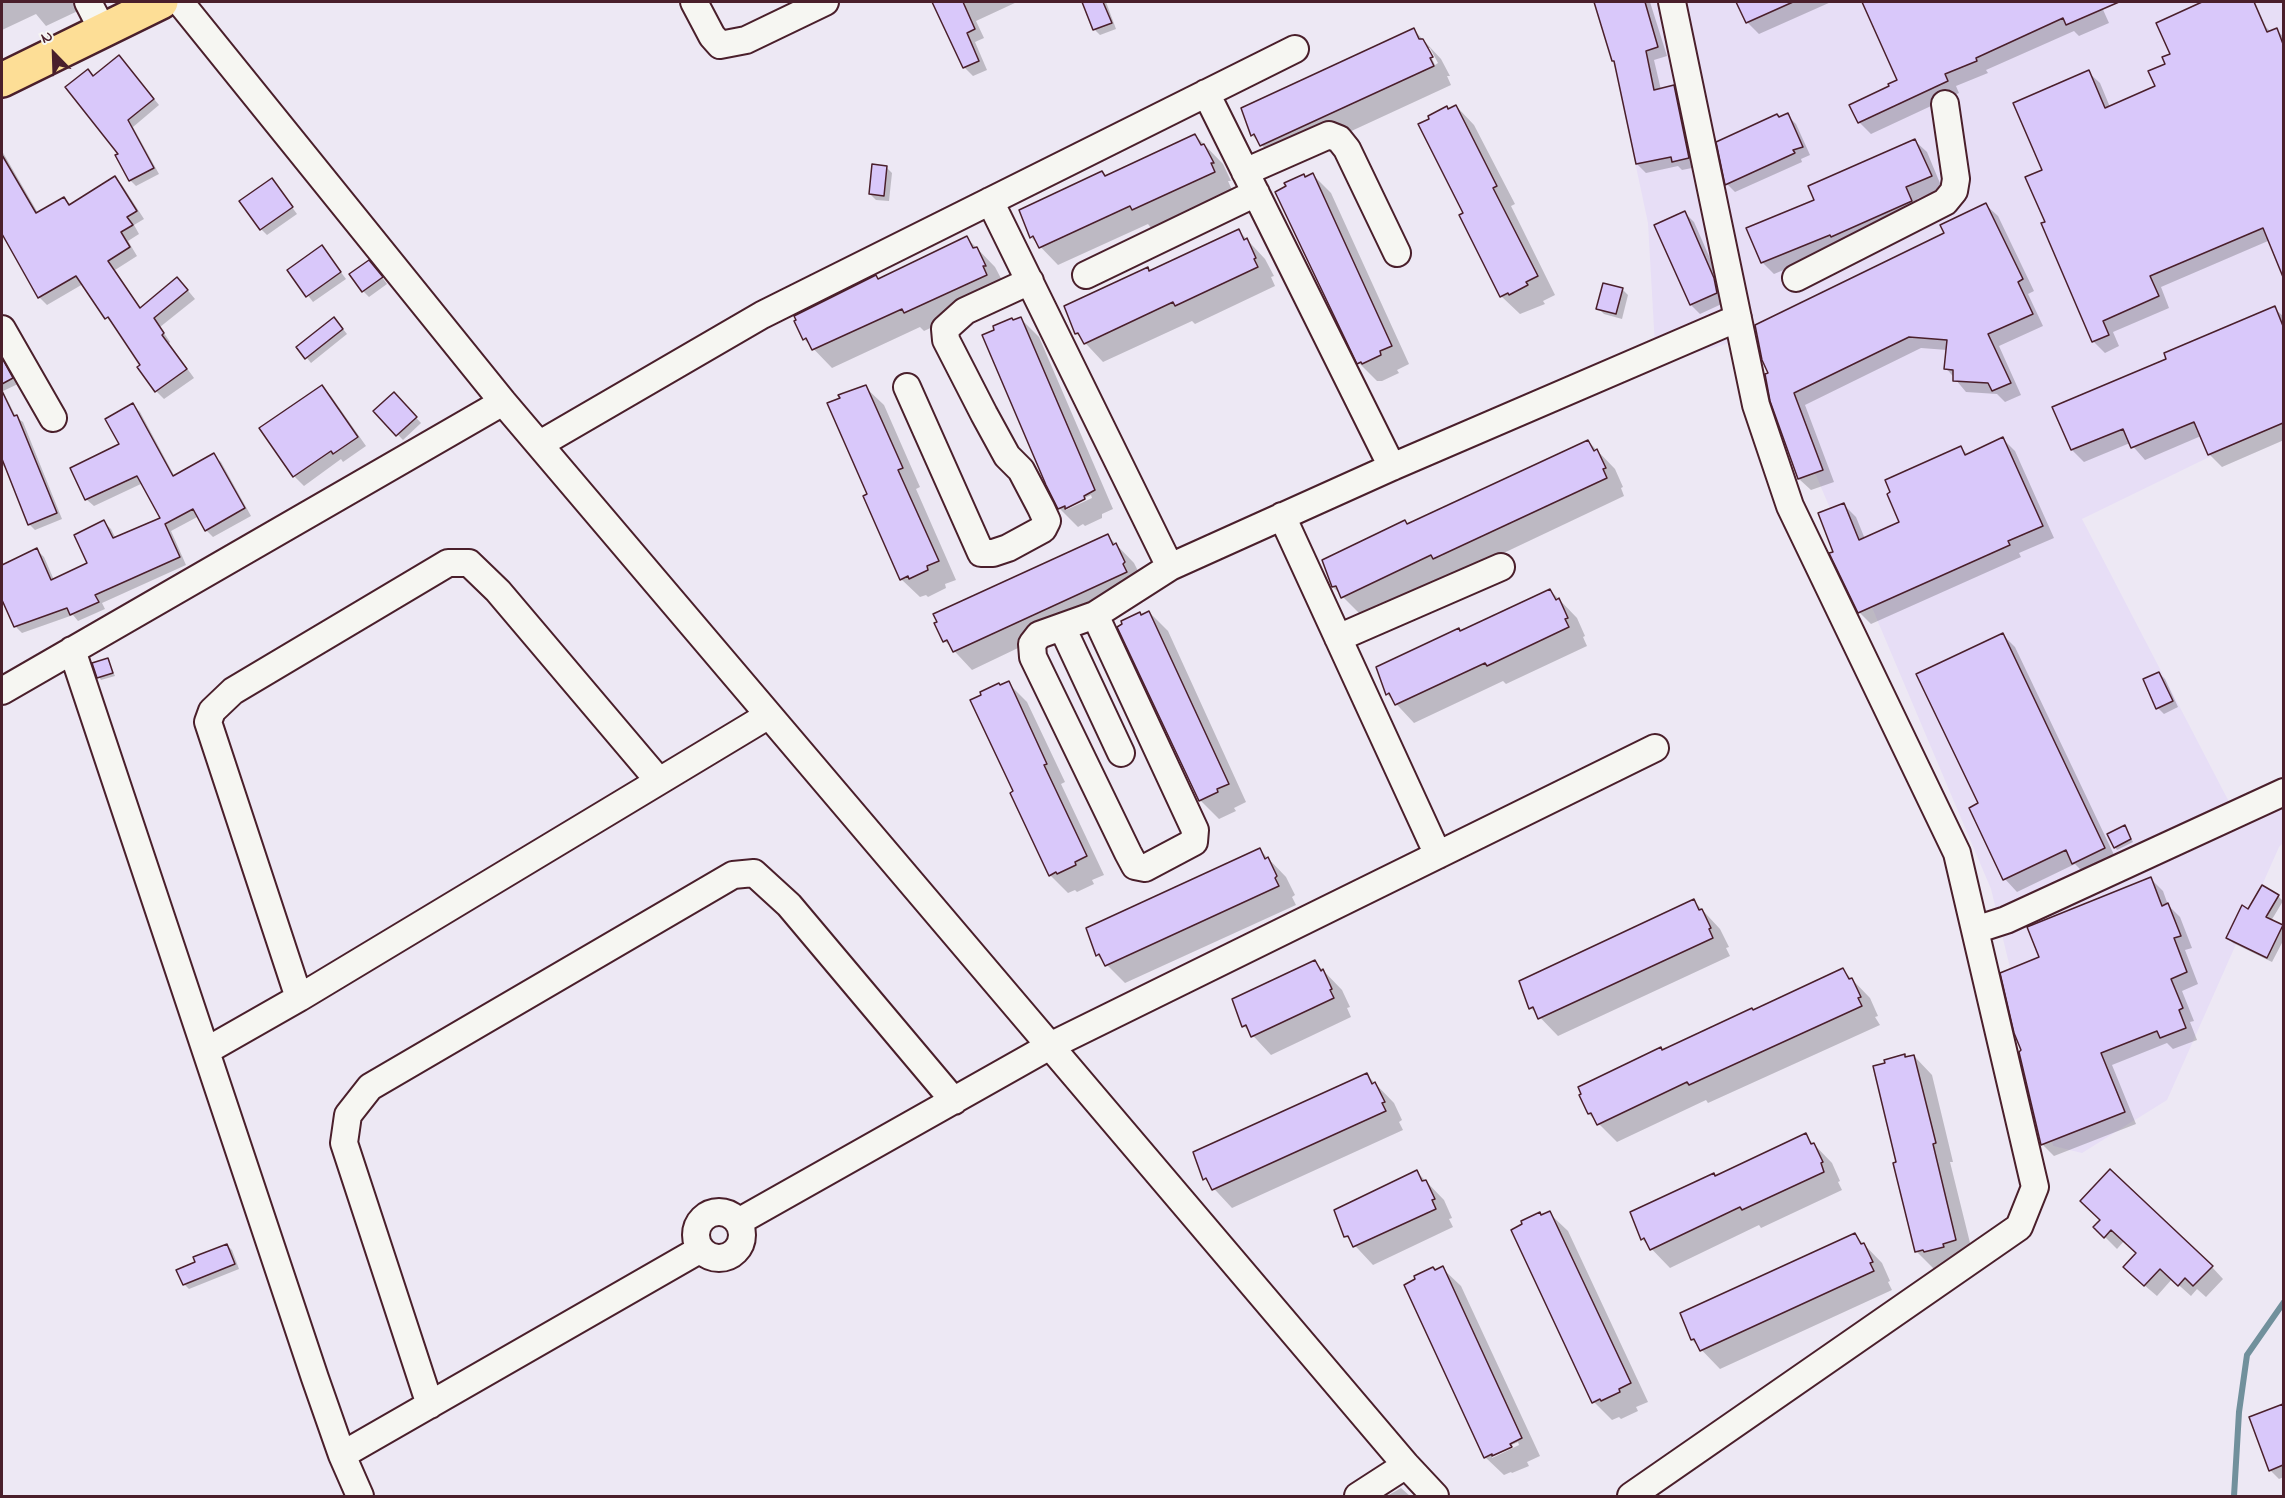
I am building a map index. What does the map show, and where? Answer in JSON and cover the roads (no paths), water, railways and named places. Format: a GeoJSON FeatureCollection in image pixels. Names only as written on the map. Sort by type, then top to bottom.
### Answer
{"type":"FeatureCollection","features":[{"type":"Feature","properties":{"kind":"main road"},"geometry":{"type":"LineString","coordinates":[[2,80],[95,15],[161,2]]}},
{"type":"Feature","properties":{"kind":"street"},"geometry":{"type":"LineString","coordinates":[[180,2],[503,402],[1406,1466],[1436,1497]]}},
{"type":"Feature","properties":{"kind":"street"},"geometry":{"type":"LineString","coordinates":[[694,2],[712,36],[720,45],[746,40],[825,2]]}},
{"type":"Feature","properties":{"kind":"street"},"geometry":{"type":"LineString","coordinates":[[1631,1497],[2019,1227],[2035,1187],[1957,853],[1790,506],[1756,405],[1672,2]]}},
{"type":"Feature","properties":{"kind":"street"},"geometry":{"type":"LineString","coordinates":[[540,444],[762,315],[1295,49]]}},
{"type":"Feature","properties":{"kind":"street"},"geometry":{"type":"LineString","coordinates":[[1206,93],[1392,467]]}},
{"type":"Feature","properties":{"kind":"street"},"geometry":{"type":"LineString","coordinates":[[1796,278],[1945,202],[1954,191],[1956,179],[1945,104]]}},
{"type":"Feature","properties":{"kind":"street"},"geometry":{"type":"LineString","coordinates":[[1086,275],[1329,135],[1339,139],[1347,149],[1398,253]]}},
{"type":"Feature","properties":{"kind":"street"},"geometry":{"type":"LineString","coordinates":[[990,201],[1170,567]]}},
{"type":"Feature","properties":{"kind":"street"},"geometry":{"type":"LineString","coordinates":[[907,387],[981,553],[993,554],[1043,529],[1047,521],[1041,508],[1021,470],[1007,456],[984,414],[946,340],[945,329],[965,311],[1030,281]]}},
{"type":"Feature","properties":{"kind":"street"},"geometry":{"type":"LineString","coordinates":[[1095,615],[1195,830],[1194,842],[1145,868],[1135,866],[1128,854],[1033,657],[1032,644],[1039,635],[1095,615],[1170,567],[1282,516],[1737,318]]}},
{"type":"Feature","properties":{"kind":"street"},"geometry":{"type":"LineString","coordinates":[[2,329],[53,418]]}},
{"type":"Feature","properties":{"kind":"street"},"geometry":{"type":"LineString","coordinates":[[4,682],[72,650],[503,402]]}},
{"type":"Feature","properties":{"kind":"street"},"geometry":{"type":"LineString","coordinates":[[1282,516],[1437,855]]}},
{"type":"Feature","properties":{"kind":"street"},"geometry":{"type":"LineString","coordinates":[[299,998],[208,722],[212,711],[233,691],[253,678],[448,562],[469,562],[498,591],[659,781]]}},
{"type":"Feature","properties":{"kind":"street"},"geometry":{"type":"LineString","coordinates":[[1338,638],[1501,567]]}},
{"type":"Feature","properties":{"kind":"street"},"geometry":{"type":"LineString","coordinates":[[1062,627],[1121,753]]}},
{"type":"Feature","properties":{"kind":"street"},"geometry":{"type":"LineString","coordinates":[[72,650],[342,1455],[360,1497]]}},
{"type":"Feature","properties":{"kind":"street"},"geometry":{"type":"LineString","coordinates":[[206,1051],[299,998],[769,715]]}},
{"type":"Feature","properties":{"kind":"street"},"geometry":{"type":"LineString","coordinates":[[342,1455],[701,1249],[710,1257],[722,1258],[733,1254],[740,1245],[742,1233],[738,1222],[1050,1046],[1655,748]]}},
{"type":"Feature","properties":{"kind":"street"},"geometry":{"type":"LineString","coordinates":[[1975,930],[2006,920],[2283,792]]}},
{"type":"Feature","properties":{"kind":"street"},"geometry":{"type":"LineString","coordinates":[[430,1405],[344,1143],[348,1115],[370,1087],[733,875],[754,873],[789,905],[954,1101]]}},
{"type":"Feature","properties":{"kind":"street"},"geometry":{"type":"LineString","coordinates":[[1358,1497],[1406,1466]]}},
{"type":"Feature","properties":{"kind":"waterway"},"geometry":{"type":"LineString","coordinates":[[2234,1496],[2239,1412],[2247,1355],[2284,1302]]}}]}
